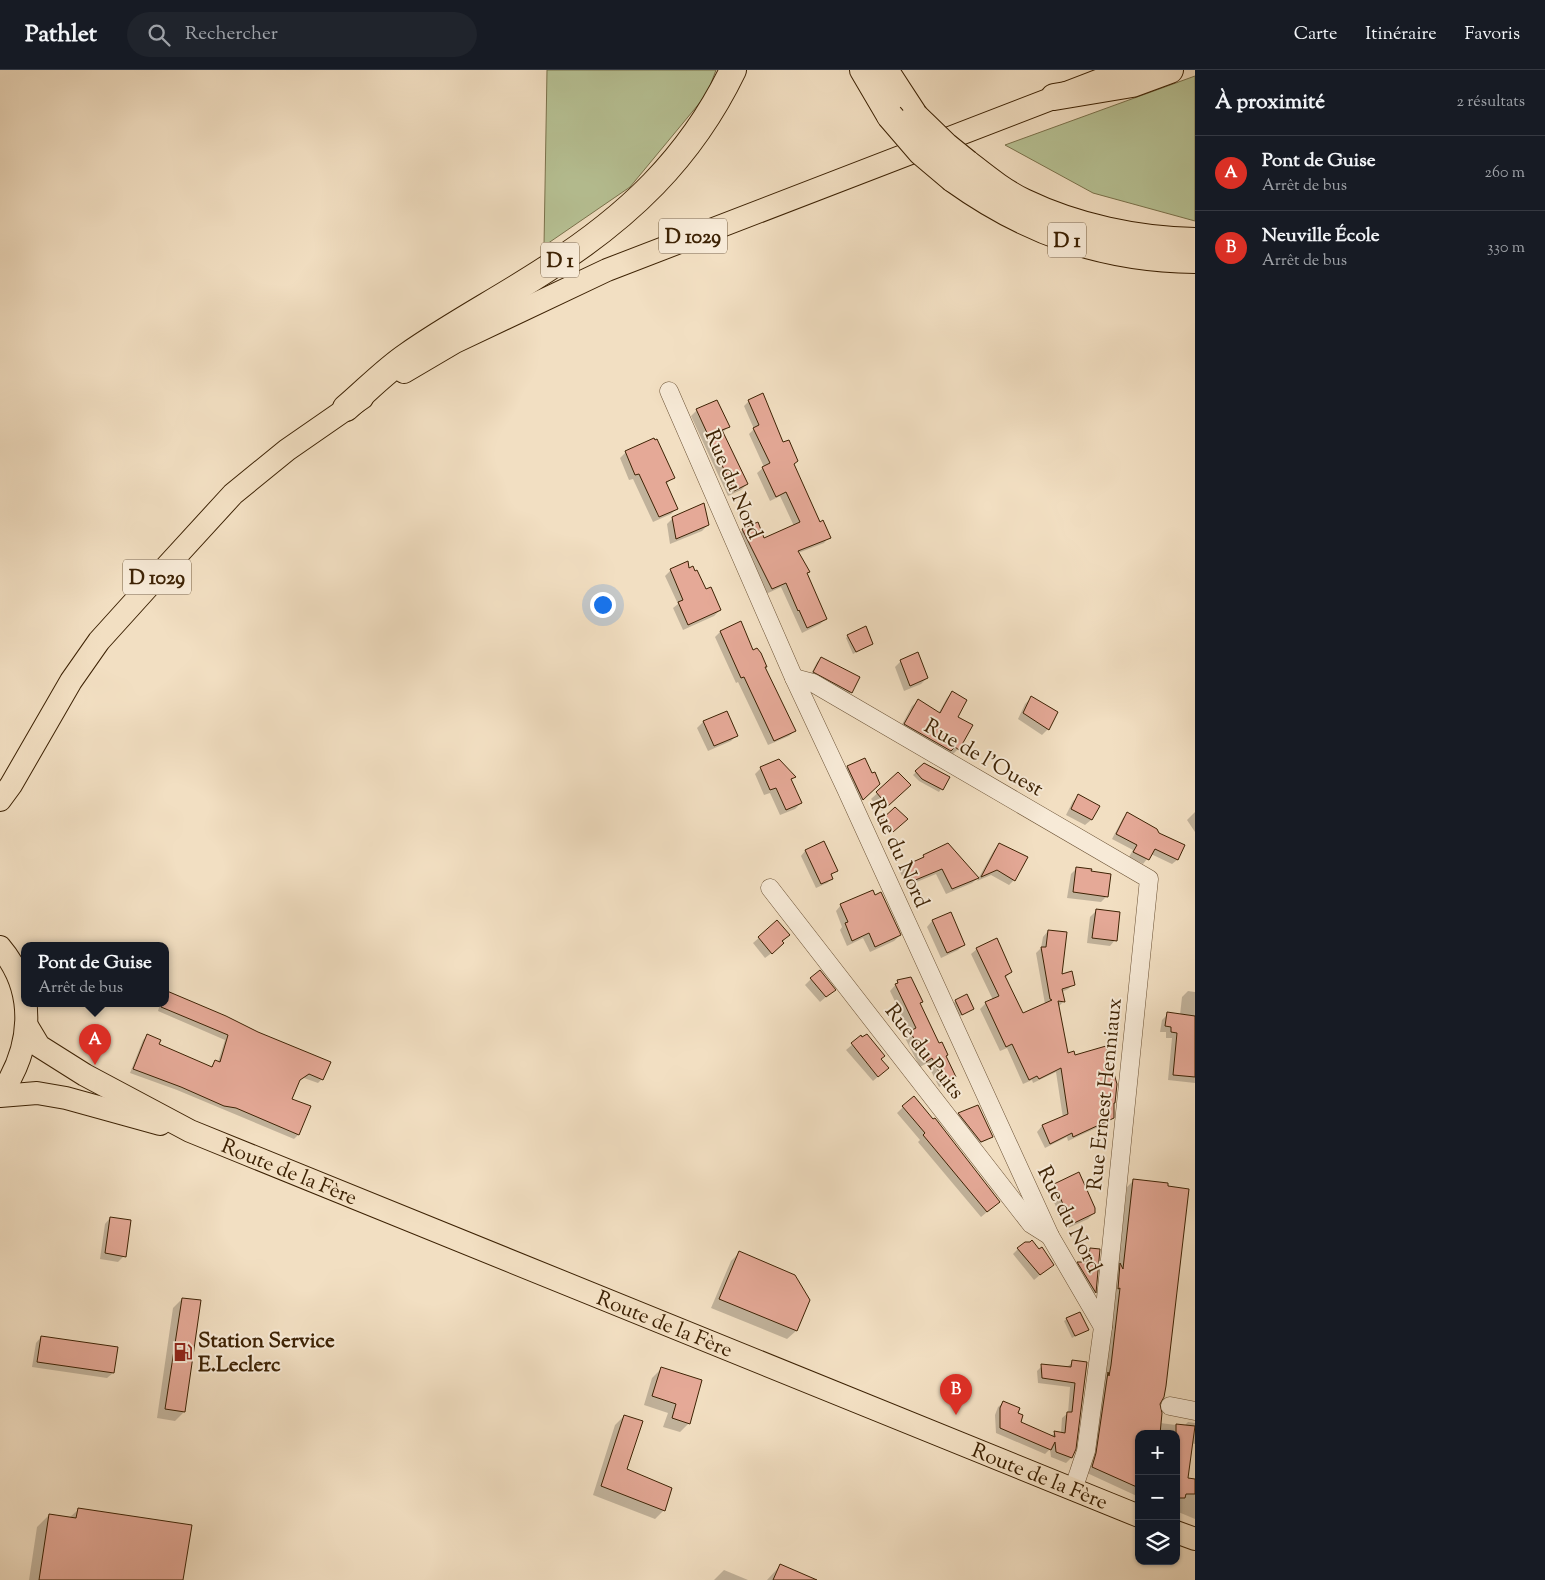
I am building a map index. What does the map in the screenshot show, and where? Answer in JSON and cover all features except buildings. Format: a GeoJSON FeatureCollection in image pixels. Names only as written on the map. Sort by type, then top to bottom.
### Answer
{"type":"FeatureCollection","features":[{"type":"Feature","properties":{"kind":"highway","name":"D 1"},"geometry":{"type":"LineString","coordinates":[[346,408],[405,357],[546,270],[587,241],[645,194],[690,144],[721,96],[734,70]]}},
{"type":"Feature","properties":{"kind":"highway","name":"D 1"},"geometry":{"type":"LineString","coordinates":[[862,70],[903,116],[946,146],[978,197],[1012,217],[1047,233],[1084,246],[1156,258],[1195,260]]}},
{"type":"Feature","properties":{"kind":"highway","name":"D 1"},"geometry":{"type":"LineString","coordinates":[[885,70],[903,116]]}},
{"type":"Feature","properties":{"kind":"highway"},"geometry":{"type":"LineString","coordinates":[[1054,97],[1132,84],[1170,70]]}},
{"type":"Feature","properties":{"kind":"highway","name":"D 1"},"geometry":{"type":"LineString","coordinates":[[960,171],[1003,190],[1024,202],[1072,221],[1132,235],[1195,240]]}},
{"type":"Feature","properties":{"kind":"main road","name":"D 1029"},"geometry":{"type":"LineString","coordinates":[[0,814],[6,792],[71,681],[99,641],[233,494],[287,450],[346,408],[414,365],[455,342],[607,270],[1126,70]]}},
{"type":"Feature","properties":{"kind":"main road"},"geometry":{"type":"LineString","coordinates":[[0,947],[10,959],[21,986]]}},
{"type":"Feature","properties":{"kind":"main road"},"geometry":{"type":"LineString","coordinates":[[0,1096],[19,1063],[27,1026],[25,1007]]}},
{"type":"Feature","properties":{"kind":"main road","name":"Route de la Fère"},"geometry":{"type":"LineString","coordinates":[[27,1026],[39,1046],[85,1075],[190,1131],[1135,1514]]}},
{"type":"Feature","properties":{"kind":"main road","name":"Route de la Fère"},"geometry":{"type":"LineString","coordinates":[[0,1096],[37,1093],[66,1098],[190,1131]]}},
{"type":"Feature","properties":{"kind":"main road"},"geometry":{"type":"LineString","coordinates":[[1180,1533],[1195,1539]]}},
{"type":"Feature","properties":{"kind":"street","name":"Rue du Nord"},"geometry":{"type":"LineString","coordinates":[[669,391],[794,678],[1050,1236],[1103,1327]]}},
{"type":"Feature","properties":{"kind":"street","name":"Rue de l'Ouest"},"geometry":{"type":"LineString","coordinates":[[794,678],[813,683],[1149,879]]}},
{"type":"Feature","properties":{"kind":"street","name":"Rue Ernest Henniaux"},"geometry":{"type":"LineString","coordinates":[[1073,1490],[1086,1451],[1103,1327],[1149,879]]}},
{"type":"Feature","properties":{"kind":"street","name":"Rue du Puits"},"geometry":{"type":"LineString","coordinates":[[770,888],[1031,1224],[1050,1236]]}},
{"type":"Feature","properties":{"kind":"street"},"geometry":{"type":"LineString","coordinates":[[1170,1406],[1195,1411]]}},
{"type":"Feature","properties":{"kind":"green space"},"geometry":{"type":"Polygon","coordinates":[[[547,70],[716,70],[707,94],[630,187],[544,246],[547,70]]]}},
{"type":"Feature","properties":{"kind":"green space"},"geometry":{"type":"Polygon","coordinates":[[[1195,76],[1195,221],[1093,193],[1005,145],[1195,76]]]}},
{"type":"Feature","properties":{"kind":"place","name":"Pont de Guise"},"geometry":{"type":"Point","coordinates":[95,1065]}},
{"type":"Feature","properties":{"kind":"place","name":"Station Service E.Leclerc"},"geometry":{"type":"Point","coordinates":[183,1352]}},
{"type":"Feature","properties":{"kind":"place","name":"Neuville École"},"geometry":{"type":"Point","coordinates":[956,1415]}}]}
